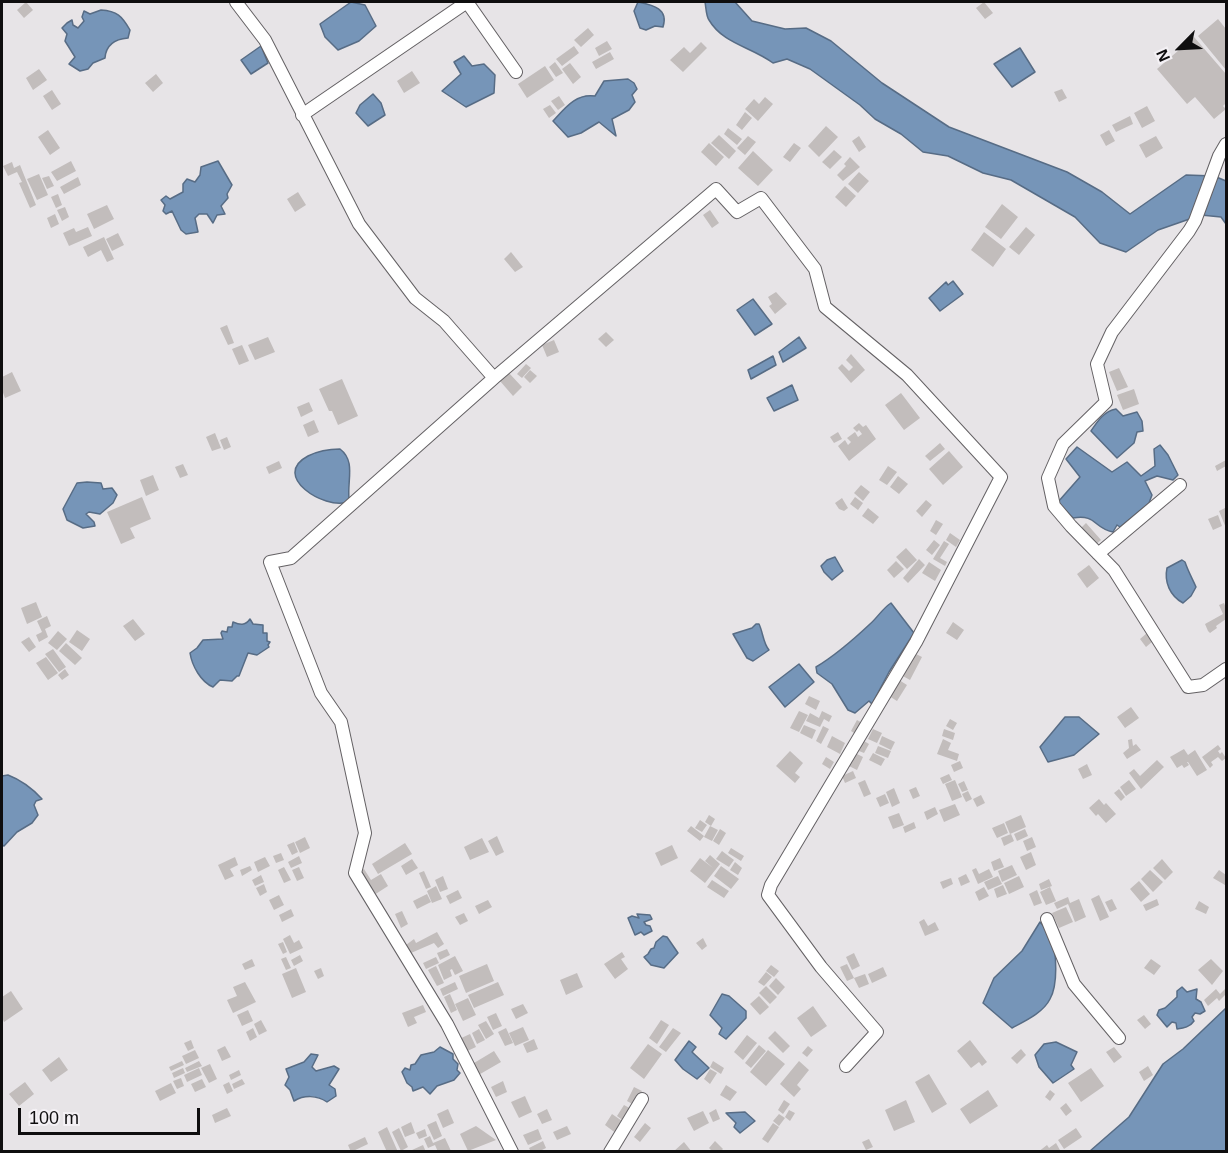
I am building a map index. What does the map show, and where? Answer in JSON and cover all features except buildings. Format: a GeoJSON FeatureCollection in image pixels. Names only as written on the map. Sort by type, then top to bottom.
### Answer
{"type":"FeatureCollection","features":[{"type":"Feature","properties":{"kind":"street"},"geometry":{"type":"LineString","coordinates":[[236,2],[266,40],[359,224],[415,298],[444,321],[494,378]]}},
{"type":"Feature","properties":{"kind":"street"},"geometry":{"type":"LineString","coordinates":[[302,115],[467,2],[516,72]]}},
{"type":"Feature","properties":{"kind":"street"},"geometry":{"type":"LineString","coordinates":[[1227,144],[1219,156],[1195,221],[1112,332],[1097,364],[1106,402],[1063,444],[1048,478],[1054,506],[1114,570],[1188,687],[1203,685],[1227,669]]}},
{"type":"Feature","properties":{"kind":"street"},"geometry":{"type":"LineString","coordinates":[[512,1152],[447,1024],[354,873],[365,832],[341,722],[321,693],[270,562],[291,558],[494,378],[717,189],[738,212],[761,198],[815,269],[825,307],[907,375],[1001,477],[916,642],[771,885],[768,896],[821,967],[877,1032],[846,1066]]}},
{"type":"Feature","properties":{"kind":"street"},"geometry":{"type":"LineString","coordinates":[[1098,554],[1180,485]]}},
{"type":"Feature","properties":{"kind":"street"},"geometry":{"type":"LineString","coordinates":[[1047,919],[1074,984],[1119,1038]]}},
{"type":"Feature","properties":{"kind":"street"},"geometry":{"type":"LineString","coordinates":[[610,1152],[642,1099]]}},
{"type":"Feature","properties":{"kind":"water"},"geometry":{"type":"Polygon","coordinates":[[[351,2],[365,5],[376,26],[359,41],[338,50],[325,37],[320,24],[351,2]]]}},
{"type":"Feature","properties":{"kind":"water"},"geometry":{"type":"Polygon","coordinates":[[[638,2],[658,8],[664,16],[663,27],[655,26],[646,30],[640,28],[634,11],[638,2]]]}},
{"type":"Feature","properties":{"kind":"water"},"geometry":{"type":"Polygon","coordinates":[[[705,2],[735,2],[752,21],[785,29],[806,28],[831,41],[882,83],[949,127],[1067,172],[1102,192],[1130,214],[1186,175],[1214,176],[1226,181],[1226,224],[1221,217],[1201,215],[1158,230],[1126,252],[1100,243],[1075,217],[1011,180],[983,173],[948,156],[923,152],[901,134],[875,119],[860,105],[810,69],[787,59],[773,63],[730,40],[722,35],[709,20],[705,2]]]}},
{"type":"Feature","properties":{"kind":"water"},"geometry":{"type":"Polygon","coordinates":[[[101,10],[115,13],[122,18],[130,30],[128,38],[112,43],[107,49],[105,58],[93,63],[88,69],[80,71],[69,64],[75,57],[65,41],[67,34],[62,28],[72,20],[73,25],[78,28],[84,21],[82,17],[84,11],[90,14],[101,10]]]}},
{"type":"Feature","properties":{"kind":"water"},"geometry":{"type":"Polygon","coordinates":[[[261,46],[268,63],[251,74],[241,60],[261,46]]]}},
{"type":"Feature","properties":{"kind":"water"},"geometry":{"type":"Polygon","coordinates":[[[1020,48],[1035,72],[1012,87],[994,64],[1020,48]]]}},
{"type":"Feature","properties":{"kind":"water"},"geometry":{"type":"Polygon","coordinates":[[[464,56],[472,66],[484,64],[495,75],[494,93],[466,107],[442,91],[461,74],[454,62],[464,56]]]}},
{"type":"Feature","properties":{"kind":"water"},"geometry":{"type":"Polygon","coordinates":[[[628,79],[637,89],[632,95],[635,102],[629,110],[612,119],[616,136],[599,122],[581,133],[568,137],[553,121],[577,99],[595,96],[604,81],[628,79]]]}},
{"type":"Feature","properties":{"kind":"water"},"geometry":{"type":"Polygon","coordinates":[[[373,94],[381,103],[385,115],[368,126],[356,113],[360,105],[373,94]]]}},
{"type":"Feature","properties":{"kind":"water"},"geometry":{"type":"Polygon","coordinates":[[[218,161],[232,185],[227,194],[228,198],[221,206],[225,214],[217,215],[213,223],[207,214],[199,214],[195,218],[198,232],[186,234],[181,230],[172,211],[166,214],[163,211],[165,205],[161,200],[166,196],[170,199],[183,192],[183,184],[187,179],[195,182],[200,175],[201,167],[218,161]]]}},
{"type":"Feature","properties":{"kind":"water"},"geometry":{"type":"Polygon","coordinates":[[[953,281],[963,294],[940,311],[929,298],[946,282],[948,285],[953,281]]]}},
{"type":"Feature","properties":{"kind":"water"},"geometry":{"type":"Polygon","coordinates":[[[753,299],[772,324],[755,335],[737,310],[753,299]]]}},
{"type":"Feature","properties":{"kind":"water"},"geometry":{"type":"Polygon","coordinates":[[[799,337],[806,348],[783,362],[779,352],[799,337]]]}},
{"type":"Feature","properties":{"kind":"water"},"geometry":{"type":"Polygon","coordinates":[[[773,356],[776,365],[751,379],[748,370],[773,356]]]}},
{"type":"Feature","properties":{"kind":"water"},"geometry":{"type":"Polygon","coordinates":[[[792,385],[798,400],[774,411],[767,398],[792,385]]]}},
{"type":"Feature","properties":{"kind":"water"},"geometry":{"type":"Polygon","coordinates":[[[1116,409],[1123,416],[1137,412],[1142,421],[1143,431],[1137,432],[1134,443],[1117,458],[1091,431],[1104,414],[1116,409]]]}},
{"type":"Feature","properties":{"kind":"water"},"geometry":{"type":"Polygon","coordinates":[[[1160,445],[1178,475],[1173,480],[1157,476],[1145,481],[1152,495],[1149,503],[1120,527],[1117,525],[1113,532],[1087,518],[1073,518],[1058,502],[1080,477],[1066,459],[1077,447],[1112,472],[1127,462],[1141,476],[1155,466],[1154,449],[1160,445]]]}},
{"type":"Feature","properties":{"kind":"water"},"geometry":{"type":"Polygon","coordinates":[[[340,449],[348,459],[349,498],[347,502],[337,503],[326,501],[305,490],[295,473],[298,464],[308,456],[340,449]]]}},
{"type":"Feature","properties":{"kind":"water"},"geometry":{"type":"Polygon","coordinates":[[[77,483],[101,483],[103,489],[112,488],[117,495],[113,503],[100,514],[89,512],[86,514],[95,526],[83,528],[67,520],[63,509],[77,483]]]}},
{"type":"Feature","properties":{"kind":"water"},"geometry":{"type":"Polygon","coordinates":[[[835,557],[843,571],[832,580],[821,566],[827,560],[835,557]]]}},
{"type":"Feature","properties":{"kind":"water"},"geometry":{"type":"Polygon","coordinates":[[[1182,560],[1196,587],[1183,603],[1171,593],[1166,578],[1167,568],[1182,560]]]}},
{"type":"Feature","properties":{"kind":"water"},"geometry":{"type":"Polygon","coordinates":[[[891,603],[914,633],[872,704],[869,701],[855,713],[848,710],[832,684],[817,673],[816,667],[851,641],[891,603]]]}},
{"type":"Feature","properties":{"kind":"water"},"geometry":{"type":"Polygon","coordinates":[[[250,619],[253,624],[263,625],[263,633],[267,633],[267,641],[270,642],[269,647],[257,655],[248,653],[239,676],[232,681],[220,680],[213,687],[209,685],[198,673],[190,653],[203,640],[223,639],[222,631],[227,632],[233,622],[242,624],[250,619]]]}},
{"type":"Feature","properties":{"kind":"water"},"geometry":{"type":"Polygon","coordinates":[[[759,624],[769,650],[753,661],[747,658],[733,634],[752,628],[759,624]]]}},
{"type":"Feature","properties":{"kind":"water"},"geometry":{"type":"Polygon","coordinates":[[[799,664],[814,682],[785,707],[769,687],[799,664]]]}},
{"type":"Feature","properties":{"kind":"water"},"geometry":{"type":"Polygon","coordinates":[[[1065,717],[1079,717],[1099,734],[1074,755],[1048,762],[1040,747],[1065,717]]]}},
{"type":"Feature","properties":{"kind":"water"},"geometry":{"type":"Polygon","coordinates":[[[8,775],[26,785],[42,799],[36,801],[34,805],[38,815],[32,823],[17,832],[4,846],[2,845],[2,776],[8,775]]]}},
{"type":"Feature","properties":{"kind":"water"},"geometry":{"type":"Polygon","coordinates":[[[637,914],[650,915],[652,919],[644,922],[650,926],[652,931],[644,935],[641,932],[635,935],[628,918],[632,916],[639,918],[637,914]]]}},
{"type":"Feature","properties":{"kind":"water"},"geometry":{"type":"Polygon","coordinates":[[[1040,922],[1053,944],[1056,969],[1053,993],[1047,1004],[1038,1012],[1012,1028],[983,1003],[994,978],[1022,951],[1040,922]]]}},
{"type":"Feature","properties":{"kind":"water"},"geometry":{"type":"Polygon","coordinates":[[[663,936],[667,937],[678,953],[664,968],[651,965],[644,957],[663,936]]]}},
{"type":"Feature","properties":{"kind":"water"},"geometry":{"type":"Polygon","coordinates":[[[1182,987],[1187,992],[1197,989],[1196,999],[1201,1002],[1205,1011],[1200,1014],[1195,1013],[1192,1017],[1194,1021],[1187,1027],[1177,1029],[1176,1023],[1172,1022],[1167,1027],[1157,1015],[1159,1010],[1165,1008],[1177,997],[1177,991],[1182,987]]]}},
{"type":"Feature","properties":{"kind":"water"},"geometry":{"type":"Polygon","coordinates":[[[722,994],[729,996],[746,1011],[746,1018],[726,1039],[719,1034],[722,1028],[710,1015],[722,994]]]}},
{"type":"Feature","properties":{"kind":"water"},"geometry":{"type":"Polygon","coordinates":[[[1226,1008],[1226,1151],[1090,1151],[1129,1117],[1163,1064],[1183,1049],[1226,1008]]]}},
{"type":"Feature","properties":{"kind":"water"},"geometry":{"type":"Polygon","coordinates":[[[689,1041],[696,1047],[692,1052],[709,1068],[697,1079],[675,1060],[689,1041]]]}},
{"type":"Feature","properties":{"kind":"water"},"geometry":{"type":"Polygon","coordinates":[[[1056,1042],[1077,1052],[1071,1065],[1074,1069],[1053,1083],[1039,1067],[1035,1055],[1044,1044],[1056,1042]]]}},
{"type":"Feature","properties":{"kind":"water"},"geometry":{"type":"Polygon","coordinates":[[[440,1047],[453,1054],[460,1073],[454,1080],[437,1086],[430,1094],[423,1087],[413,1091],[402,1072],[405,1068],[410,1070],[411,1065],[415,1064],[421,1055],[434,1052],[440,1047]]]}},
{"type":"Feature","properties":{"kind":"water"},"geometry":{"type":"Polygon","coordinates":[[[311,1054],[318,1055],[312,1067],[316,1071],[334,1066],[339,1069],[329,1085],[335,1089],[336,1096],[327,1102],[310,1097],[294,1101],[290,1090],[285,1085],[289,1077],[286,1069],[304,1062],[311,1054]]]}},
{"type":"Feature","properties":{"kind":"water"},"geometry":{"type":"Polygon","coordinates":[[[745,1112],[755,1121],[740,1133],[734,1127],[736,1123],[726,1113],[745,1112]]]}}]}
